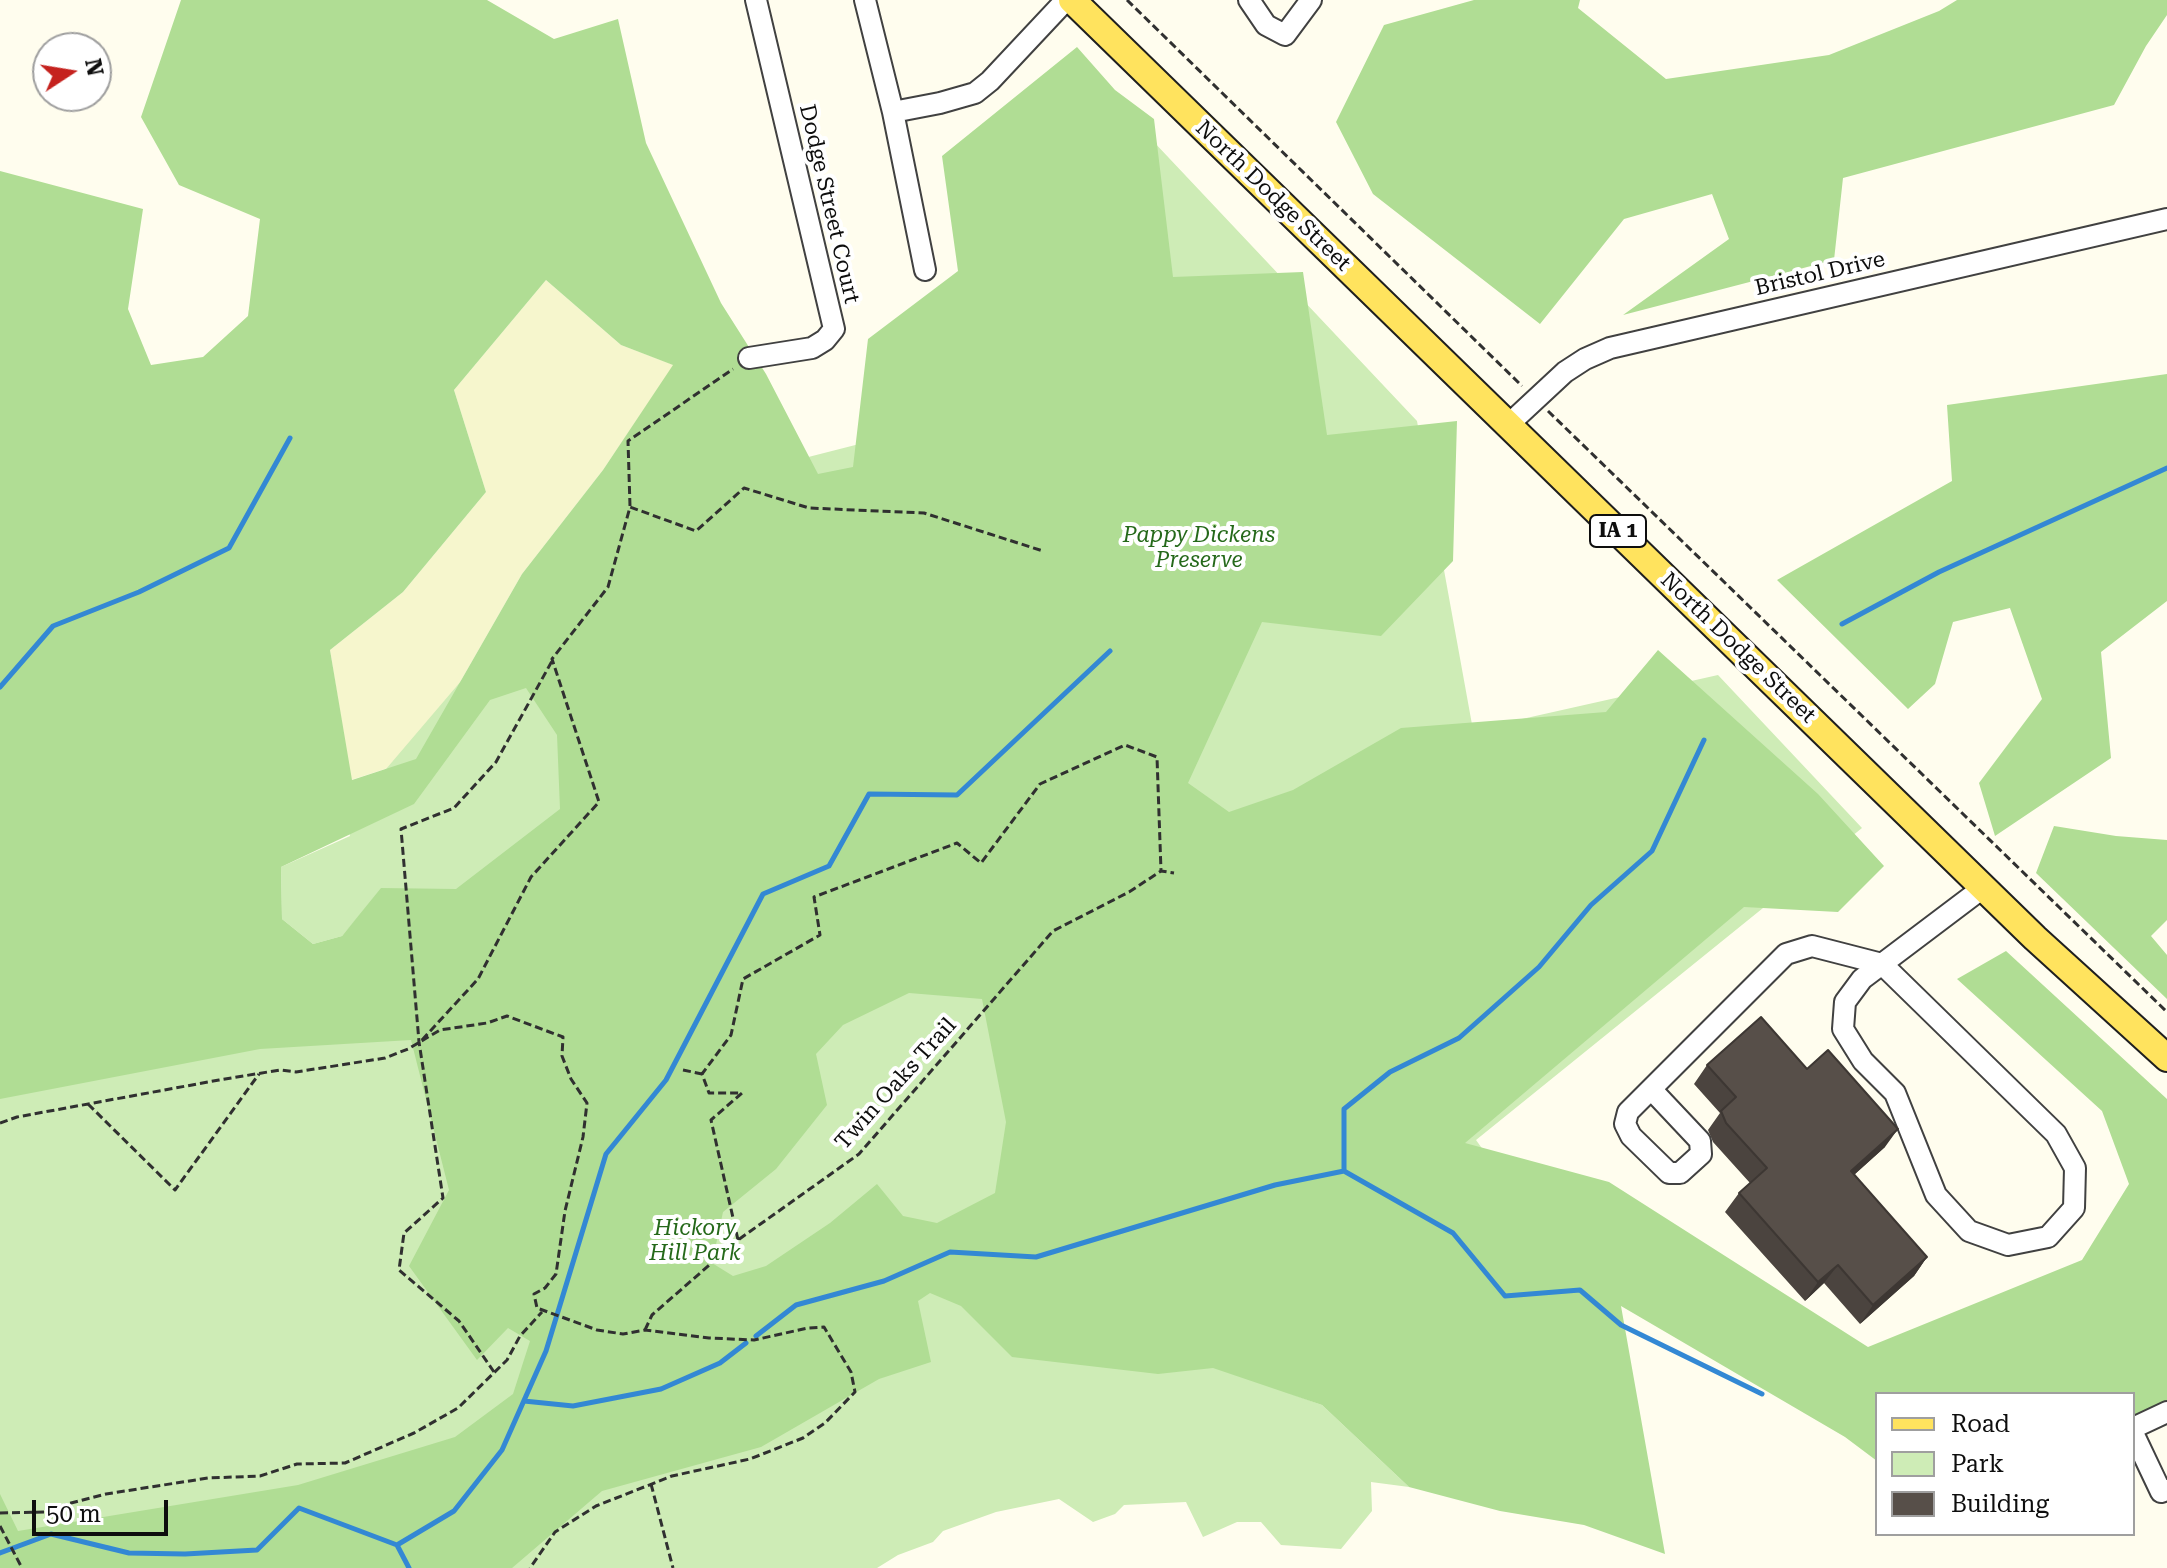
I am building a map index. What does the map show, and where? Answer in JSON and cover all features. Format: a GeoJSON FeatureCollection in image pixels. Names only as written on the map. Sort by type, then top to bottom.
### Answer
{"type":"FeatureCollection","features":[{"type":"Feature","properties":{"kind":"main road","name":"North Dodge Street"},"geometry":{"type":"LineString","coordinates":[[1069,0],[2035,938],[2167,1058]]}},
{"type":"Feature","properties":{"kind":"street","name":"Dodge Street Court"},"geometry":{"type":"LineString","coordinates":[[749,358],[812,348],[825,340],[834,329],[756,0]]}},
{"type":"Feature","properties":{"kind":"street"},"geometry":{"type":"LineString","coordinates":[[865,0],[893,112],[925,270]]}},
{"type":"Feature","properties":{"kind":"street"},"geometry":{"type":"LineString","coordinates":[[893,112],[975,93],[1069,0]]}},
{"type":"Feature","properties":{"kind":"street"},"geometry":{"type":"LineString","coordinates":[[1249,0],[1266,25],[1285,35],[1311,0]]}},
{"type":"Feature","properties":{"kind":"street","name":"Bristol Drive"},"geometry":{"type":"LineString","coordinates":[[1508,425],[1565,372],[1610,348],[2167,219]]}},
{"type":"Feature","properties":{"kind":"street"},"geometry":{"type":"LineString","coordinates":[[1651,1089],[1786,954],[1812,946],[1882,964],[2056,1134],[2075,1168],[2074,1208],[2048,1237],[2008,1245],[1969,1231],[1936,1195],[1895,1093],[1863,1061],[1843,1029],[1845,1002],[1862,979],[1882,964],[1984,887]]}},
{"type":"Feature","properties":{"kind":"street"},"geometry":{"type":"LineString","coordinates":[[2135,1429],[2167,1412]]}},
{"type":"Feature","properties":{"kind":"street"},"geometry":{"type":"LineString","coordinates":[[2135,1434],[2161,1492],[2167,1490]]}},
{"type":"Feature","properties":{"kind":"path"},"geometry":{"type":"LineString","coordinates":[[1127,0],[2167,1012]]}},
{"type":"Feature","properties":{"kind":"path"},"geometry":{"type":"LineString","coordinates":[[494,1372],[459,1321],[399,1270],[404,1233],[443,1198],[419,1042],[401,829],[454,808],[496,762],[552,659],[608,587],[630,507],[628,441],[749,358]]}},
{"type":"Feature","properties":{"kind":"path"},"geometry":{"type":"LineString","coordinates":[[630,507],[696,531],[744,488],[809,508],[924,513],[1043,551]]}},
{"type":"Feature","properties":{"kind":"path"},"geometry":{"type":"LineString","coordinates":[[419,1042],[478,979],[531,877],[599,802],[552,659]]}},
{"type":"Feature","properties":{"kind":"path"},"geometry":{"type":"LineString","coordinates":[[702,1074],[731,1035],[743,979],[820,935],[814,897],[957,843],[981,863],[1040,784],[1125,745],[1157,757],[1161,871],[1174,873]]}},
{"type":"Feature","properties":{"kind":"path","name":"Twin Oaks Trail"},"geometry":{"type":"LineString","coordinates":[[645,1330],[652,1315],[738,1240],[859,1154],[1053,931],[1129,892],[1161,871]]}},
{"type":"Feature","properties":{"kind":"path"},"geometry":{"type":"LineString","coordinates":[[0,1123],[280,1070],[296,1072],[385,1058],[440,1030],[487,1023],[507,1016],[563,1037],[562,1056],[571,1079],[587,1103],[556,1274],[545,1288],[534,1294],[537,1308],[597,1330],[623,1334],[645,1330],[754,1340],[824,1327],[851,1372],[855,1392],[825,1423],[803,1438],[750,1459],[700,1468],[619,1495],[566,1523],[555,1532],[530,1568]]}},
{"type":"Feature","properties":{"kind":"path"},"geometry":{"type":"LineString","coordinates":[[683,1070],[702,1074]]}},
{"type":"Feature","properties":{"kind":"path"},"geometry":{"type":"LineString","coordinates":[[88,1104],[175,1190],[259,1074]]}},
{"type":"Feature","properties":{"kind":"path"},"geometry":{"type":"LineString","coordinates":[[702,1074],[709,1093],[742,1093],[711,1120],[738,1240]]}},
{"type":"Feature","properties":{"kind":"path"},"geometry":{"type":"LineString","coordinates":[[0,1513],[50,1512],[83,1499],[165,1484],[260,1476],[297,1464],[345,1463],[445,1416],[478,1391],[507,1360],[527,1327],[542,1312]]}},
{"type":"Feature","properties":{"kind":"path"},"geometry":{"type":"LineString","coordinates":[[651,1484],[673,1568]]}},
{"type":"Feature","properties":{"kind":"path"},"geometry":{"type":"LineString","coordinates":[[0,1526],[22,1568]]}},
{"type":"Feature","properties":{"kind":"green space","name":"Pappy Dickens Preserve"},"geometry":{"type":"Polygon","coordinates":[[[181,0],[487,0],[554,39],[618,19],[646,143],[721,303],[766,374],[818,474],[853,467],[868,339],[958,271],[942,156],[1077,47],[1115,90],[1154,119],[1173,277],[1303,272],[1327,435],[1457,421],[1453,561],[1381,636],[1262,622],[1188,783],[1229,812],[1293,790],[1401,728],[1606,712],[1658,650],[1818,794],[1884,866],[1838,912],[1744,907],[1465,1143],[1609,1182],[1868,1347],[2082,1260],[2129,1184],[2102,1111],[1957,979],[2006,951],[2167,1099],[2167,1415],[2135,1425],[2135,1392],[1875,1392],[1875,1460],[1845,1437],[1621,1306],[1665,1554],[1584,1525],[1500,1511],[1409,1487],[1322,1405],[1213,1368],[1158,1374],[1012,1357],[961,1306],[930,1293],[918,1301],[931,1362],[879,1379],[761,1447],[602,1491],[512,1568],[0,1568],[0,1494],[18,1531],[298,1485],[455,1437],[513,1394],[530,1341],[508,1328],[477,1360],[409,1266],[449,1190],[411,1040],[260,1049],[0,1099],[0,171],[143,209],[128,309],[151,365],[203,357],[248,316],[260,219],[179,185],[141,117],[181,0]],[[546,280],[454,390],[486,492],[403,592],[330,650],[352,780],[416,759],[522,574],[603,470],[673,365],[621,345],[546,280]],[[526,688],[490,700],[414,804],[281,867],[282,919],[313,944],[342,936],[381,888],[456,889],[560,809],[557,735],[526,688]],[[909,993],[843,1025],[816,1054],[827,1105],[776,1169],[723,1212],[712,1263],[733,1276],[766,1266],[830,1223],[877,1184],[903,1216],[937,1223],[995,1193],[1006,1122],[982,999],[909,993]]]}},
{"type":"Feature","properties":{"kind":"green space"},"geometry":{"type":"Polygon","coordinates":[[[1474,0],[1580,0],[1578,8],[1666,79],[1829,55],[1939,11],[1957,0],[2167,0],[2167,15],[2114,105],[1843,178],[1834,260],[1623,315],[1729,239],[1712,194],[1624,219],[1540,324],[1373,194],[1336,122],[1384,25],[1474,0]]]}},
{"type":"Feature","properties":{"kind":"green space","name":"Hickory Hill Park"},"geometry":{"type":"Polygon","coordinates":[[[1086,70],[1417,421],[1473,730],[1718,675],[1862,828],[1476,1140],[1568,1268],[1258,1382],[1322,1405],[1409,1487],[1371,1482],[1372,1511],[1341,1549],[1281,1545],[1261,1522],[1237,1522],[1203,1537],[1186,1502],[1124,1505],[1115,1514],[1093,1522],[1059,1499],[996,1512],[943,1531],[933,1542],[898,1555],[877,1568],[0,1568],[0,1064],[383,977],[367,907],[342,936],[313,944],[282,919],[281,867],[350,836],[346,816],[658,450],[781,464],[1008,406],[1086,70]]]}},
{"type":"Feature","properties":{"kind":"green space"},"geometry":{"type":"Polygon","coordinates":[[[546,280],[621,345],[674,365],[603,470],[522,574],[416,759],[351,780],[330,650],[403,592],[486,492],[454,390],[546,280]]]}},
{"type":"Feature","properties":{"kind":"green space"},"geometry":{"type":"Polygon","coordinates":[[[2167,374],[2167,601],[2101,652],[2111,758],[1995,836],[1979,783],[2042,699],[2010,608],[1953,622],[1935,684],[1908,709],[1777,580],[1952,481],[1947,405],[2167,374]]]}},
{"type":"Feature","properties":{"kind":"green space"},"geometry":{"type":"Polygon","coordinates":[[[2054,826],[2167,840],[2167,920],[2151,936],[2167,955],[2167,999],[2036,873],[2054,826]]]}},
{"type":"Feature","properties":{"kind":"building"},"geometry":{"type":"Polygon","coordinates":[[[1761,1017],[1807,1069],[1828,1050],[1898,1129],[1851,1171],[1927,1257],[1873,1305],[1838,1265],[1818,1282],[1739,1193],[1767,1168],[1726,1123],[1721,1111],[1736,1097],[1707,1065],[1761,1017]]]}},
{"type":"Feature","properties":{"kind":"waterway"},"geometry":{"type":"LineString","coordinates":[[0,687],[53,626],[139,592],[229,548],[290,438]]}},
{"type":"Feature","properties":{"kind":"waterway"},"geometry":{"type":"LineString","coordinates":[[1842,624],[1939,572],[2167,468]]}},
{"type":"Feature","properties":{"kind":"waterway"},"geometry":{"type":"LineString","coordinates":[[397,1545],[454,1511],[502,1450],[546,1351],[606,1154],[666,1080],[763,894],[829,866],[869,794],[957,795],[1110,651]]}},
{"type":"Feature","properties":{"kind":"waterway"},"geometry":{"type":"LineString","coordinates":[[1344,1171],[1344,1109],[1390,1072],[1459,1038],[1539,967],[1591,905],[1652,851],[1704,740]]}},
{"type":"Feature","properties":{"kind":"waterway"},"geometry":{"type":"LineString","coordinates":[[756,1336],[796,1305],[884,1281],[950,1252],[1036,1257],[1275,1185],[1344,1171],[1453,1233],[1505,1296],[1580,1290],[1621,1325],[1762,1394]]}},
{"type":"Feature","properties":{"kind":"waterway"},"geometry":{"type":"LineString","coordinates":[[524,1401],[573,1406],[661,1389],[720,1363],[746,1343]]}},
{"type":"Feature","properties":{"kind":"waterway"},"geometry":{"type":"LineString","coordinates":[[0,1553],[51,1534],[129,1553],[257,1550],[299,1508],[397,1545],[409,1568]]}}]}
